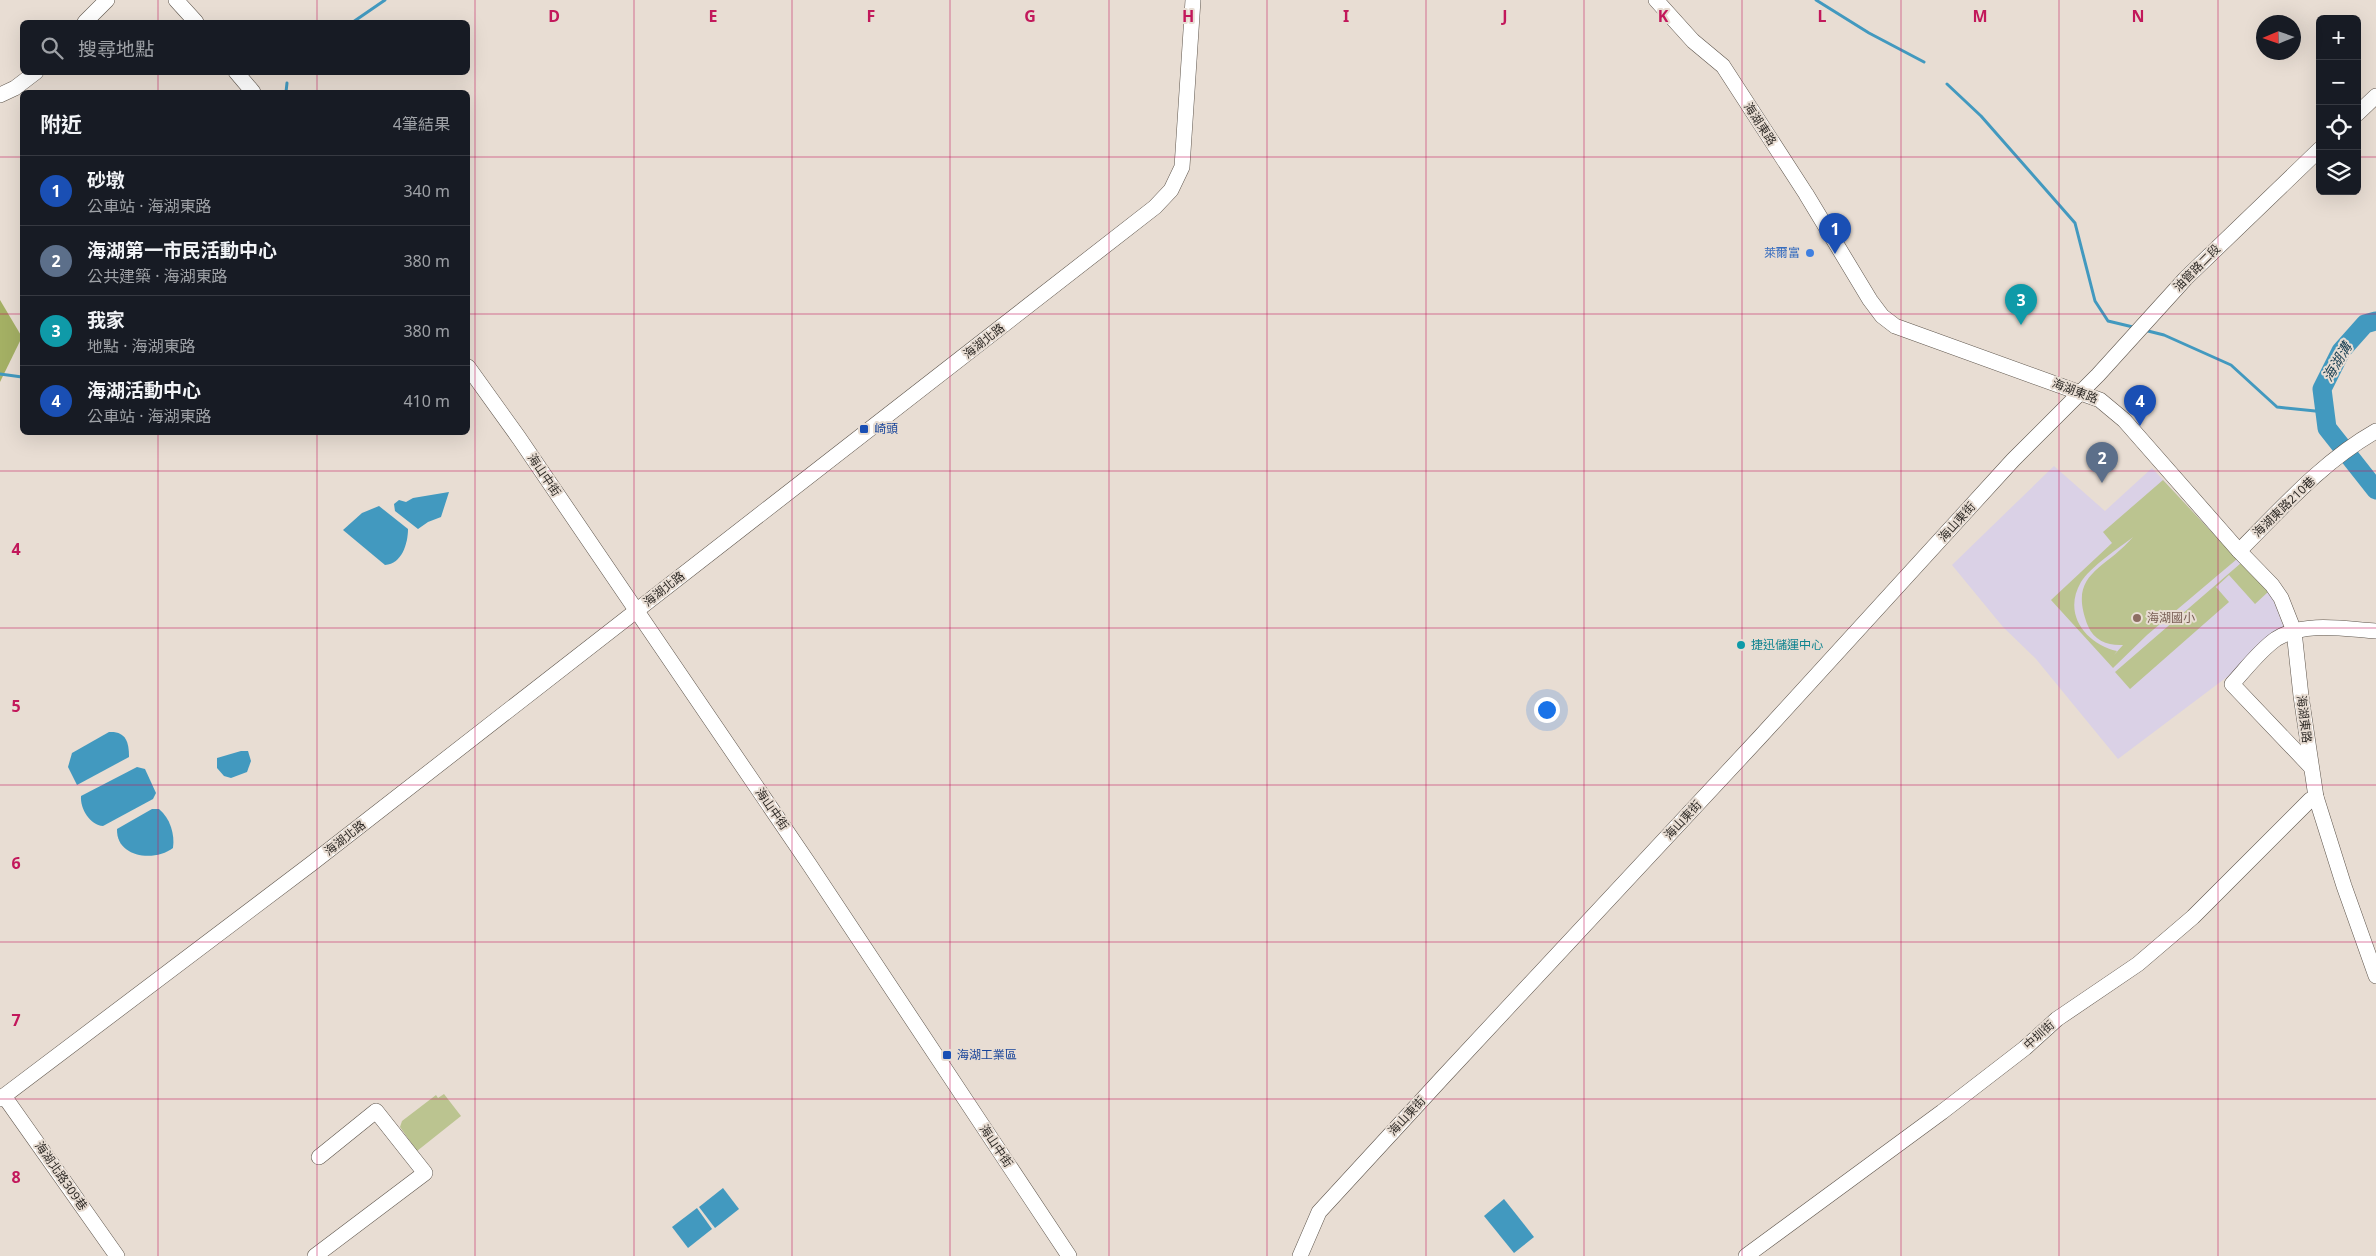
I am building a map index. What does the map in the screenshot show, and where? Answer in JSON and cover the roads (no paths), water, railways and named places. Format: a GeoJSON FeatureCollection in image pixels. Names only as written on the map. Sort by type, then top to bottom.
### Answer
{"type":"FeatureCollection","features":[{"type":"Feature","properties":{"kind":"street"},"geometry":{"type":"LineString","coordinates":[[87,20],[107,0]]}},
{"type":"Feature","properties":{"kind":"street"},"geometry":{"type":"LineString","coordinates":[[176,0],[194,20]]}},
{"type":"Feature","properties":{"kind":"street","name":"海湖北路"},"geometry":{"type":"LineString","coordinates":[[2,1098],[311,864],[1155,207],[1171,190],[1182,167],[1193,0]]}},
{"type":"Feature","properties":{"kind":"street","name":"海湖東路"},"geometry":{"type":"LineString","coordinates":[[1656,0],[1693,41],[1723,66],[1882,316],[1902,328],[2100,400],[2114,410],[2238,551],[2272,585],[2289,614],[2294,631],[2316,797],[2344,886],[2376,976]]}},
{"type":"Feature","properties":{"kind":"street"},"geometry":{"type":"LineString","coordinates":[[0,95],[15,88],[32,75]]}},
{"type":"Feature","properties":{"kind":"street"},"geometry":{"type":"LineString","coordinates":[[239,75],[251,90]]}},
{"type":"Feature","properties":{"kind":"street"},"geometry":{"type":"LineString","coordinates":[[2361,110],[2376,96]]}},
{"type":"Feature","properties":{"kind":"street","name":"油管路二段"},"geometry":{"type":"LineString","coordinates":[[2080,392],[2186,278],[2319,150]]}},
{"type":"Feature","properties":{"kind":"street","name":"海山中街"},"geometry":{"type":"LineString","coordinates":[[470,370],[519,438],[815,872],[1069,1256]]}},
{"type":"Feature","properties":{"kind":"street","name":"海山東街"},"geometry":{"type":"LineString","coordinates":[[1300,1256],[1318,1212],[1760,737],[2006,468],[2080,392]]}},
{"type":"Feature","properties":{"kind":"street","name":"海湖東路210巷"},"geometry":{"type":"LineString","coordinates":[[2238,551],[2330,463],[2376,431]]}},
{"type":"Feature","properties":{"kind":"street"},"geometry":{"type":"LineString","coordinates":[[2311,767],[2232,684],[2277,639],[2294,631],[2320,628],[2376,631]]}},
{"type":"Feature","properties":{"kind":"street","name":"中圳街"},"geometry":{"type":"LineString","coordinates":[[1746,1256],[1942,1112],[2025,1048],[2057,1019],[2138,964],[2194,917],[2310,800],[2316,797]]}},
{"type":"Feature","properties":{"kind":"street","name":"海湖北路309巷"},"geometry":{"type":"LineString","coordinates":[[2,1098],[117,1256]]}},
{"type":"Feature","properties":{"kind":"street"},"geometry":{"type":"LineString","coordinates":[[315,1256],[425,1173],[376,1111],[319,1157]]}},
{"type":"Feature","properties":{"kind":"water"},"geometry":{"type":"Polygon","coordinates":[[[449,492],[441,517],[428,522],[418,529],[395,511],[394,504],[399,500],[406,502],[413,498],[449,492]]]}},
{"type":"Feature","properties":{"kind":"water"},"geometry":{"type":"Polygon","coordinates":[[[379,506],[408,529],[407,540],[400,557],[391,564],[385,565],[343,530],[362,513],[379,506]]]}},
{"type":"Feature","properties":{"kind":"water"},"geometry":{"type":"Polygon","coordinates":[[[109,732],[119,733],[123,736],[127,742],[129,757],[77,785],[68,767],[72,753],[109,732]]]}},
{"type":"Feature","properties":{"kind":"water"},"geometry":{"type":"Polygon","coordinates":[[[241,751],[248,751],[251,761],[247,772],[231,778],[224,776],[217,768],[217,758],[241,751]]]}},
{"type":"Feature","properties":{"kind":"water"},"geometry":{"type":"Polygon","coordinates":[[[137,767],[145,769],[156,793],[153,799],[103,826],[94,823],[84,811],[81,796],[137,767]]]}},
{"type":"Feature","properties":{"kind":"water"},"geometry":{"type":"Polygon","coordinates":[[[152,809],[159,809],[169,822],[173,848],[157,855],[138,855],[123,846],[118,839],[117,829],[152,809]]]}},
{"type":"Feature","properties":{"kind":"water"},"geometry":{"type":"Polygon","coordinates":[[[723,1188],[739,1209],[715,1228],[699,1207],[723,1188]]]}},
{"type":"Feature","properties":{"kind":"water"},"geometry":{"type":"Polygon","coordinates":[[[1504,1199],[1534,1237],[1514,1253],[1484,1216],[1504,1199]]]}},
{"type":"Feature","properties":{"kind":"water"},"geometry":{"type":"Polygon","coordinates":[[[697,1208],[712,1229],[688,1248],[672,1227],[697,1208]]]}},
{"type":"Feature","properties":{"kind":"waterway"},"geometry":{"type":"LineString","coordinates":[[356,20],[385,0]]}},
{"type":"Feature","properties":{"kind":"waterway"},"geometry":{"type":"LineString","coordinates":[[1816,0],[1869,33],[1924,62]]}},
{"type":"Feature","properties":{"kind":"waterway"},"geometry":{"type":"LineString","coordinates":[[286,90],[287,83]]}},
{"type":"Feature","properties":{"kind":"waterway"},"geometry":{"type":"LineString","coordinates":[[1947,84],[1981,116],[2075,223],[2095,301],[2108,321],[2133,327]]}},
{"type":"Feature","properties":{"kind":"waterway","name":"海湖溝"},"geometry":{"type":"LineString","coordinates":[[2376,321],[2365,324],[2341,351],[2322,389],[2327,428],[2376,490]]}},
{"type":"Feature","properties":{"kind":"waterway"},"geometry":{"type":"LineString","coordinates":[[2144,330],[2164,335],[2231,365],[2277,407],[2325,412]]}},
{"type":"Feature","properties":{"kind":"waterway"},"geometry":{"type":"LineString","coordinates":[[0,374],[20,377]]}},
{"type":"Feature","properties":{"kind":"place","name":"萊爾富"},"geometry":{"type":"Point","coordinates":[1810,253]}},
{"type":"Feature","properties":{"kind":"place","name":"砂墩"},"geometry":{"type":"Point","coordinates":[1835,254]}},
{"type":"Feature","properties":{"kind":"place","name":"我家"},"geometry":{"type":"Point","coordinates":[2021,325]}},
{"type":"Feature","properties":{"kind":"place","name":"海湖活動中心"},"geometry":{"type":"Point","coordinates":[2140,426]}},
{"type":"Feature","properties":{"kind":"place","name":"崎頭"},"geometry":{"type":"Point","coordinates":[864,429]}},
{"type":"Feature","properties":{"kind":"place","name":"海湖第一市民活動中心"},"geometry":{"type":"Point","coordinates":[2102,483]}},
{"type":"Feature","properties":{"kind":"place","name":"海湖國小"},"geometry":{"type":"Point","coordinates":[2137,618]}},
{"type":"Feature","properties":{"kind":"place","name":"捷迅儲運中心"},"geometry":{"type":"Point","coordinates":[1741,645]}},
{"type":"Feature","properties":{"kind":"place","name":"海湖工業區"},"geometry":{"type":"Point","coordinates":[947,1055]}}]}
